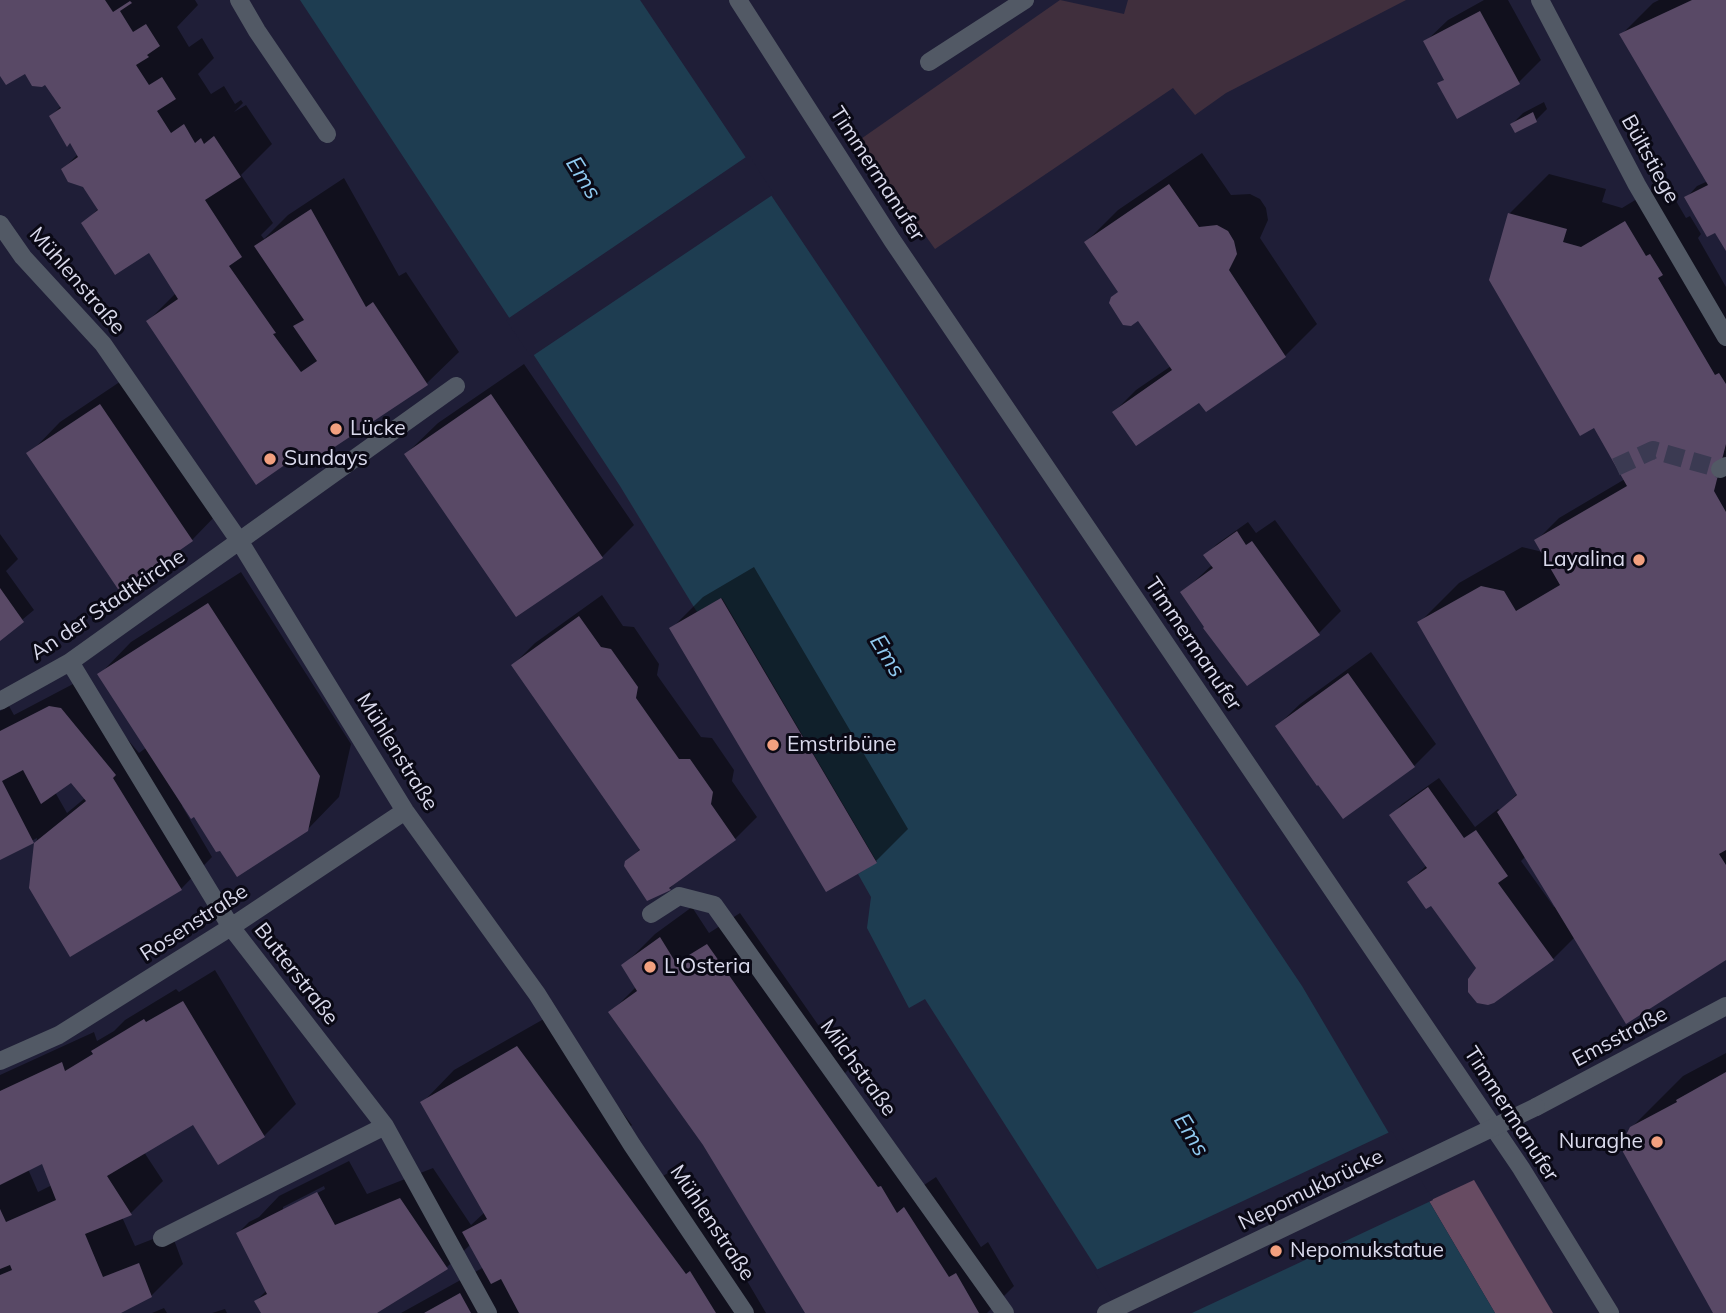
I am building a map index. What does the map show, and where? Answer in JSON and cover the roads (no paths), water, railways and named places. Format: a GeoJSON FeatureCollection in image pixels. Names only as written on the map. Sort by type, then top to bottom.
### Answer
{"type":"FeatureCollection","features":[{"type":"Feature","properties":{"kind":"street"},"geometry":{"type":"LineString","coordinates":[[239,0],[327,134]]}},
{"type":"Feature","properties":{"kind":"street","name":"Timmermanufer"},"geometry":{"type":"LineString","coordinates":[[738,0],[892,240],[1521,1168],[1610,1313]]}},
{"type":"Feature","properties":{"kind":"street"},"geometry":{"type":"LineString","coordinates":[[934,59],[1025,0]]}},
{"type":"Feature","properties":{"kind":"street","name":"Bültstiege"},"geometry":{"type":"LineString","coordinates":[[1540,0],[1637,185],[1726,337]]}},
{"type":"Feature","properties":{"kind":"street","name":"Mühlenstraße"},"geometry":{"type":"LineString","coordinates":[[0,224],[23,257],[103,344],[240,542],[405,811],[537,994],[632,1144],[745,1313]]}},
{"type":"Feature","properties":{"kind":"street","name":"An der Stadtkirche"},"geometry":{"type":"LineString","coordinates":[[0,701],[70,662],[456,387]]}},
{"type":"Feature","properties":{"kind":"street","name":"Butterstraße"},"geometry":{"type":"LineString","coordinates":[[70,662],[231,927],[385,1126],[488,1313]]}},
{"type":"Feature","properties":{"kind":"street","name":"Rosenstraße"},"geometry":{"type":"LineString","coordinates":[[0,1061],[59,1035],[231,927],[405,811]]}},
{"type":"Feature","properties":{"kind":"street","name":"Milchstraße"},"geometry":{"type":"LineString","coordinates":[[651,914],[679,896],[714,905],[1005,1313]]}},
{"type":"Feature","properties":{"kind":"street","name":"Emsstraße"},"geometry":{"type":"LineString","coordinates":[[1536,1107],[1726,1006]]}},
{"type":"Feature","properties":{"kind":"street","name":"Nepomukbrücke"},"geometry":{"type":"LineString","coordinates":[[1106,1313],[1536,1107]]}},
{"type":"Feature","properties":{"kind":"street"},"geometry":{"type":"LineString","coordinates":[[162,1238],[385,1126]]}},
{"type":"Feature","properties":{"kind":"water","name":"Ems"},"geometry":{"type":"Polygon","coordinates":[[[300,0],[640,0],[1302,986],[1495,1313],[1125,1313],[925,999],[909,1008],[867,928],[871,897],[858,874],[877,862],[722,598],[697,612],[620,486],[300,0]]]}},
{"type":"Feature","properties":{"kind":"tunnel"},"geometry":{"type":"LineString","coordinates":[[1616,467],[1653,450],[1720,469]]}},
{"type":"Feature","properties":{"kind":"place","name":"Lücke"},"geometry":{"type":"Point","coordinates":[336,429]}},
{"type":"Feature","properties":{"kind":"place","name":"Sundays"},"geometry":{"type":"Point","coordinates":[270,459]}},
{"type":"Feature","properties":{"kind":"place","name":"Layalina"},"geometry":{"type":"Point","coordinates":[1639,560]}},
{"type":"Feature","properties":{"kind":"place","name":"Emstribüne"},"geometry":{"type":"Point","coordinates":[773,745]}},
{"type":"Feature","properties":{"kind":"place","name":"L'Osteria"},"geometry":{"type":"Point","coordinates":[650,967]}},
{"type":"Feature","properties":{"kind":"place","name":"Nuraghe"},"geometry":{"type":"Point","coordinates":[1657,1142]}},
{"type":"Feature","properties":{"kind":"place","name":"Nepomukstatue"},"geometry":{"type":"Point","coordinates":[1276,1251]}}]}
